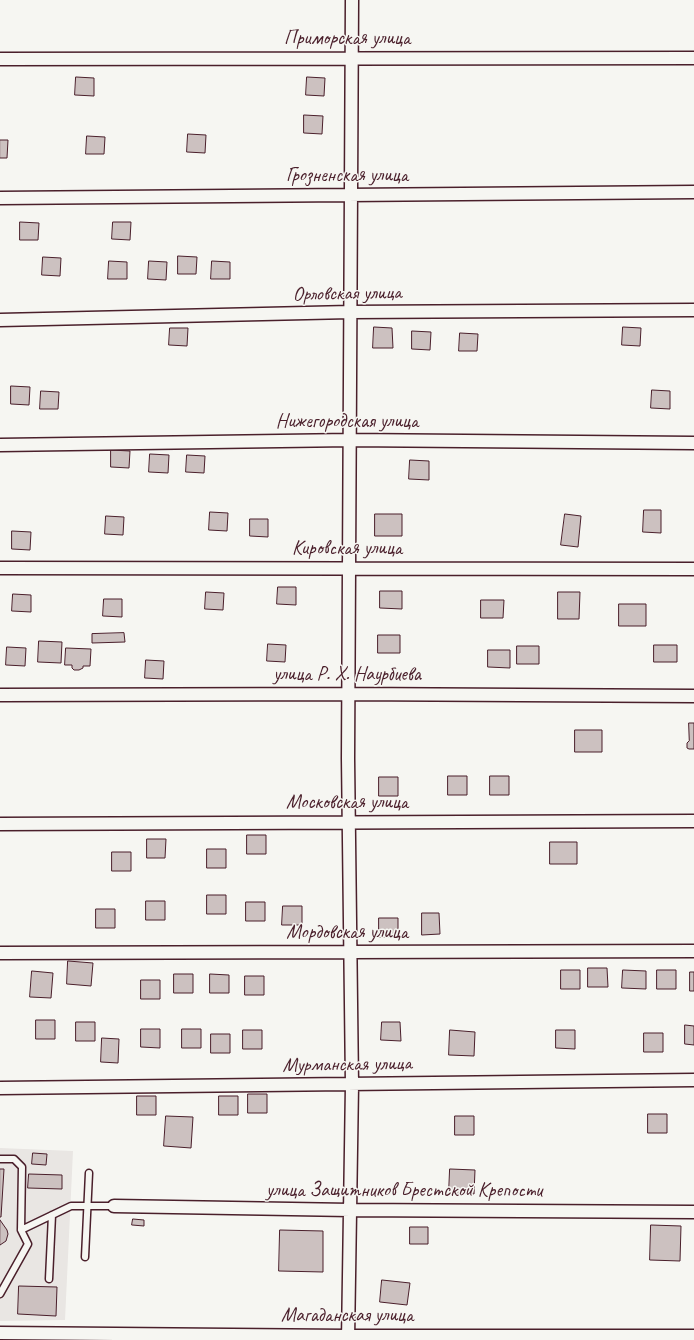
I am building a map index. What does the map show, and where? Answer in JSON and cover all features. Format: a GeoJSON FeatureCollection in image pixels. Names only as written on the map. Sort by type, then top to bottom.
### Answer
{"type":"FeatureCollection","features":[{"type":"Feature","properties":{"kind":"street"},"geometry":{"type":"LineString","coordinates":[[348,1338],[352,1084],[348,694],[352,0]]}},
{"type":"Feature","properties":{"kind":"street","name":"Приморская улица"},"geometry":{"type":"LineString","coordinates":[[0,59],[694,58]]}},
{"type":"Feature","properties":{"kind":"street","name":"Грозненская улица"},"geometry":{"type":"LineString","coordinates":[[0,198],[694,192]]}},
{"type":"Feature","properties":{"kind":"street","name":"Орловская улица"},"geometry":{"type":"LineString","coordinates":[[0,320],[350,312],[694,310]]}},
{"type":"Feature","properties":{"kind":"street","name":"Нижегородская улица"},"geometry":{"type":"LineString","coordinates":[[0,445],[350,440],[694,443]]}},
{"type":"Feature","properties":{"kind":"street","name":"Кировская улица"},"geometry":{"type":"LineString","coordinates":[[0,568],[694,569]]}},
{"type":"Feature","properties":{"kind":"street","name":"улица Р. Х. Наурбиева"},"geometry":{"type":"LineString","coordinates":[[0,695],[348,694],[694,696]]}},
{"type":"Feature","properties":{"kind":"street","name":"Московская улица"},"geometry":{"type":"LineString","coordinates":[[0,824],[694,821]]}},
{"type":"Feature","properties":{"kind":"street","name":"Мордовская улица"},"geometry":{"type":"LineString","coordinates":[[0,953],[694,951]]}},
{"type":"Feature","properties":{"kind":"street","name":"Мурманская улица"},"geometry":{"type":"LineString","coordinates":[[0,1088],[694,1080]]}},
{"type":"Feature","properties":{"kind":"street","name":"улица Защитников Брестской Крепости"},"geometry":{"type":"LineString","coordinates":[[114,1206],[350,1210],[694,1212]]}},
{"type":"Feature","properties":{"kind":"street","name":"Магаданская улица"},"geometry":{"type":"LineString","coordinates":[[0,1333],[348,1338],[694,1336]]}},
{"type":"Feature","properties":{"kind":"lane"},"geometry":{"type":"LineString","coordinates":[[0,1159],[14,1159],[22,1167],[21,1230],[28,1244],[0,1294]]}},
{"type":"Feature","properties":{"kind":"lane"},"geometry":{"type":"LineString","coordinates":[[85,1257],[89,1173]]}},
{"type":"Feature","properties":{"kind":"lane"},"geometry":{"type":"LineString","coordinates":[[21,1230],[71,1206],[114,1206]]}},
{"type":"Feature","properties":{"kind":"lane"},"geometry":{"type":"LineString","coordinates":[[49,1279],[52,1215]]}},
{"type":"Feature","properties":{"kind":"shaded area"},"geometry":{"type":"Polygon","coordinates":[[[0,1148],[73,1151],[65,1320],[0,1321],[0,1148]]]}},
{"type":"Feature","properties":{"kind":"building"},"geometry":{"type":"Polygon","coordinates":[[[76,77],[94,78],[94,96],[75,95],[76,77]]]}},
{"type":"Feature","properties":{"kind":"building"},"geometry":{"type":"Polygon","coordinates":[[[307,77],[325,78],[324,96],[306,95],[307,77]]]}},
{"type":"Feature","properties":{"kind":"building"},"geometry":{"type":"Polygon","coordinates":[[[304,115],[323,116],[322,134],[304,133],[304,115]]]}},
{"type":"Feature","properties":{"kind":"building"},"geometry":{"type":"Polygon","coordinates":[[[188,134],[206,135],[205,153],[187,152],[188,134]]]}},
{"type":"Feature","properties":{"kind":"building"},"geometry":{"type":"Polygon","coordinates":[[[87,136],[105,137],[104,154],[86,154],[87,136]]]}},
{"type":"Feature","properties":{"kind":"building"},"geometry":{"type":"Polygon","coordinates":[[[0,140],[8,140],[7,158],[0,158],[0,140]]]}},
{"type":"Feature","properties":{"kind":"building"},"geometry":{"type":"Polygon","coordinates":[[[20,222],[39,223],[38,240],[20,240],[20,222]]]}},
{"type":"Feature","properties":{"kind":"building"},"geometry":{"type":"Polygon","coordinates":[[[113,222],[131,222],[130,240],[112,239],[113,222]]]}},
{"type":"Feature","properties":{"kind":"building"},"geometry":{"type":"Polygon","coordinates":[[[178,256],[197,257],[196,274],[178,274],[178,256]]]}},
{"type":"Feature","properties":{"kind":"building"},"geometry":{"type":"Polygon","coordinates":[[[43,257],[61,258],[60,276],[42,275],[43,257]]]}},
{"type":"Feature","properties":{"kind":"building"},"geometry":{"type":"Polygon","coordinates":[[[109,261],[127,262],[127,279],[108,279],[109,261]]]}},
{"type":"Feature","properties":{"kind":"building"},"geometry":{"type":"Polygon","coordinates":[[[149,261],[167,262],[166,280],[148,279],[149,261]]]}},
{"type":"Feature","properties":{"kind":"building"},"geometry":{"type":"Polygon","coordinates":[[[212,261],[230,262],[230,279],[211,279],[212,261]]]}},
{"type":"Feature","properties":{"kind":"building"},"geometry":{"type":"Polygon","coordinates":[[[374,327],[392,328],[393,348],[373,348],[374,327]]]}},
{"type":"Feature","properties":{"kind":"building"},"geometry":{"type":"Polygon","coordinates":[[[623,327],[641,328],[640,346],[622,345],[623,327]]]}},
{"type":"Feature","properties":{"kind":"building"},"geometry":{"type":"Polygon","coordinates":[[[170,328],[188,328],[187,346],[169,345],[170,328]]]}},
{"type":"Feature","properties":{"kind":"building"},"geometry":{"type":"Polygon","coordinates":[[[412,331],[431,332],[430,350],[412,349],[412,331]]]}},
{"type":"Feature","properties":{"kind":"building"},"geometry":{"type":"Polygon","coordinates":[[[460,333],[478,334],[477,351],[459,351],[460,333]]]}},
{"type":"Feature","properties":{"kind":"building"},"geometry":{"type":"Polygon","coordinates":[[[11,386],[30,387],[29,405],[11,404],[11,386]]]}},
{"type":"Feature","properties":{"kind":"building"},"geometry":{"type":"Polygon","coordinates":[[[652,390],[670,391],[670,409],[651,408],[652,390]]]}},
{"type":"Feature","properties":{"kind":"building"},"geometry":{"type":"Polygon","coordinates":[[[41,391],[59,392],[58,409],[40,409],[41,391]]]}},
{"type":"Feature","properties":{"kind":"building"},"geometry":{"type":"Polygon","coordinates":[[[111,450],[130,451],[129,468],[111,467],[111,450]]]}},
{"type":"Feature","properties":{"kind":"building"},"geometry":{"type":"Polygon","coordinates":[[[150,454],[169,455],[168,473],[149,472],[150,454]]]}},
{"type":"Feature","properties":{"kind":"building"},"geometry":{"type":"Polygon","coordinates":[[[187,455],[205,456],[204,473],[186,472],[187,455]]]}},
{"type":"Feature","properties":{"kind":"building"},"geometry":{"type":"Polygon","coordinates":[[[410,460],[429,461],[429,480],[409,479],[410,460]]]}},
{"type":"Feature","properties":{"kind":"building"},"geometry":{"type":"Polygon","coordinates":[[[644,510],[661,510],[661,533],[643,532],[644,510]]]}},
{"type":"Feature","properties":{"kind":"building"},"geometry":{"type":"Polygon","coordinates":[[[210,512],[228,513],[227,531],[209,530],[210,512]]]}},
{"type":"Feature","properties":{"kind":"building"},"geometry":{"type":"Polygon","coordinates":[[[375,514],[402,514],[402,536],[375,536],[375,514]]]}},
{"type":"Feature","properties":{"kind":"building"},"geometry":{"type":"Polygon","coordinates":[[[565,514],[581,516],[578,547],[561,545],[565,514]]]}},
{"type":"Feature","properties":{"kind":"building"},"geometry":{"type":"Polygon","coordinates":[[[106,516],[124,517],[123,535],[105,534],[106,516]]]}},
{"type":"Feature","properties":{"kind":"building"},"geometry":{"type":"Polygon","coordinates":[[[250,519],[268,519],[268,537],[250,536],[250,519]]]}},
{"type":"Feature","properties":{"kind":"building"},"geometry":{"type":"Polygon","coordinates":[[[12,531],[31,532],[30,550],[12,549],[12,531]]]}},
{"type":"Feature","properties":{"kind":"building"},"geometry":{"type":"Polygon","coordinates":[[[278,587],[296,587],[296,605],[277,604],[278,587]]]}},
{"type":"Feature","properties":{"kind":"building"},"geometry":{"type":"Polygon","coordinates":[[[380,591],[402,591],[402,609],[380,608],[380,591]]]}},
{"type":"Feature","properties":{"kind":"building"},"geometry":{"type":"Polygon","coordinates":[[[206,592],[224,593],[223,610],[205,609],[206,592]]]}},
{"type":"Feature","properties":{"kind":"building"},"geometry":{"type":"Polygon","coordinates":[[[558,592],[580,592],[579,619],[558,619],[558,592]]]}},
{"type":"Feature","properties":{"kind":"building"},"geometry":{"type":"Polygon","coordinates":[[[13,594],[31,595],[31,612],[12,611],[13,594]]]}},
{"type":"Feature","properties":{"kind":"building"},"geometry":{"type":"Polygon","coordinates":[[[104,599],[122,599],[122,617],[103,616],[104,599]]]}},
{"type":"Feature","properties":{"kind":"building"},"geometry":{"type":"Polygon","coordinates":[[[481,600],[504,600],[503,618],[481,618],[481,600]]]}},
{"type":"Feature","properties":{"kind":"building"},"geometry":{"type":"Polygon","coordinates":[[[619,604],[646,604],[646,626],[619,626],[619,604]]]}},
{"type":"Feature","properties":{"kind":"building"},"geometry":{"type":"Polygon","coordinates":[[[124,633],[125,642],[92,643],[92,634],[124,633]]]}},
{"type":"Feature","properties":{"kind":"building"},"geometry":{"type":"Polygon","coordinates":[[[378,635],[400,635],[400,653],[378,653],[378,635]]]}},
{"type":"Feature","properties":{"kind":"building"},"geometry":{"type":"Polygon","coordinates":[[[39,641],[62,642],[61,663],[38,662],[39,641]]]}},
{"type":"Feature","properties":{"kind":"building"},"geometry":{"type":"Polygon","coordinates":[[[268,644],[286,645],[285,662],[267,661],[268,644]]]}},
{"type":"Feature","properties":{"kind":"building"},"geometry":{"type":"Polygon","coordinates":[[[654,645],[677,645],[677,662],[654,662],[654,645]]]}},
{"type":"Feature","properties":{"kind":"building"},"geometry":{"type":"Polygon","coordinates":[[[517,646],[539,646],[539,664],[517,664],[517,646]]]}},
{"type":"Feature","properties":{"kind":"building"},"geometry":{"type":"Polygon","coordinates":[[[7,647],[26,648],[25,666],[6,665],[7,647]]]}},
{"type":"Feature","properties":{"kind":"building"},"geometry":{"type":"Polygon","coordinates":[[[66,648],[91,649],[90,666],[83,666],[83,668],[79,670],[74,670],[72,665],[65,665],[66,648]]]}},
{"type":"Feature","properties":{"kind":"building"},"geometry":{"type":"Polygon","coordinates":[[[488,650],[510,650],[510,668],[488,667],[488,650]]]}},
{"type":"Feature","properties":{"kind":"building"},"geometry":{"type":"Polygon","coordinates":[[[146,660],[164,661],[163,679],[145,678],[146,660]]]}},
{"type":"Feature","properties":{"kind":"building"},"geometry":{"type":"Polygon","coordinates":[[[689,723],[694,723],[694,749],[687,748],[687,743],[689,741],[689,723]]]}},
{"type":"Feature","properties":{"kind":"building"},"geometry":{"type":"Polygon","coordinates":[[[575,730],[602,730],[602,752],[575,752],[575,730]]]}},
{"type":"Feature","properties":{"kind":"building"},"geometry":{"type":"Polygon","coordinates":[[[448,776],[467,776],[467,795],[448,795],[448,776]]]}},
{"type":"Feature","properties":{"kind":"building"},"geometry":{"type":"Polygon","coordinates":[[[490,776],[509,776],[509,795],[490,795],[490,776]]]}},
{"type":"Feature","properties":{"kind":"building"},"geometry":{"type":"Polygon","coordinates":[[[379,777],[398,777],[398,796],[379,796],[379,777]]]}},
{"type":"Feature","properties":{"kind":"building"},"geometry":{"type":"Polygon","coordinates":[[[247,835],[266,835],[266,854],[247,854],[247,835]]]}},
{"type":"Feature","properties":{"kind":"building"},"geometry":{"type":"Polygon","coordinates":[[[147,839],[166,839],[165,858],[147,858],[147,839]]]}},
{"type":"Feature","properties":{"kind":"building"},"geometry":{"type":"Polygon","coordinates":[[[550,842],[577,842],[577,864],[550,864],[550,842]]]}},
{"type":"Feature","properties":{"kind":"building"},"geometry":{"type":"Polygon","coordinates":[[[207,849],[226,849],[226,868],[207,868],[207,849]]]}},
{"type":"Feature","properties":{"kind":"building"},"geometry":{"type":"Polygon","coordinates":[[[112,852],[131,852],[131,871],[112,871],[112,852]]]}},
{"type":"Feature","properties":{"kind":"building"},"geometry":{"type":"Polygon","coordinates":[[[207,895],[226,895],[226,914],[207,914],[207,895]]]}},
{"type":"Feature","properties":{"kind":"building"},"geometry":{"type":"Polygon","coordinates":[[[146,901],[165,901],[165,920],[146,920],[146,901]]]}},
{"type":"Feature","properties":{"kind":"building"},"geometry":{"type":"Polygon","coordinates":[[[246,902],[265,902],[265,921],[246,921],[246,902]]]}},
{"type":"Feature","properties":{"kind":"building"},"geometry":{"type":"Polygon","coordinates":[[[283,906],[302,906],[302,925],[282,925],[283,906]]]}},
{"type":"Feature","properties":{"kind":"building"},"geometry":{"type":"Polygon","coordinates":[[[96,909],[115,909],[115,928],[96,928],[96,909]]]}},
{"type":"Feature","properties":{"kind":"building"},"geometry":{"type":"Polygon","coordinates":[[[422,913],[439,913],[440,934],[422,935],[422,913]]]}},
{"type":"Feature","properties":{"kind":"building"},"geometry":{"type":"Polygon","coordinates":[[[379,918],[398,918],[398,937],[379,937],[379,918]]]}},
{"type":"Feature","properties":{"kind":"building"},"geometry":{"type":"Polygon","coordinates":[[[68,961],[93,963],[91,986],[67,984],[68,961]]]}},
{"type":"Feature","properties":{"kind":"building"},"geometry":{"type":"Polygon","coordinates":[[[588,968],[607,968],[608,987],[588,987],[588,968]]]}},
{"type":"Feature","properties":{"kind":"building"},"geometry":{"type":"Polygon","coordinates":[[[561,970],[580,970],[580,989],[561,989],[561,970]]]}},
{"type":"Feature","properties":{"kind":"building"},"geometry":{"type":"Polygon","coordinates":[[[623,970],[646,971],[646,989],[622,988],[623,970]]]}},
{"type":"Feature","properties":{"kind":"building"},"geometry":{"type":"Polygon","coordinates":[[[657,970],[676,970],[676,989],[657,989],[657,970]]]}},
{"type":"Feature","properties":{"kind":"building"},"geometry":{"type":"Polygon","coordinates":[[[32,971],[53,973],[51,998],[30,997],[32,971]]]}},
{"type":"Feature","properties":{"kind":"building"},"geometry":{"type":"Polygon","coordinates":[[[690,972],[694,972],[694,991],[690,991],[690,972]]]}},
{"type":"Feature","properties":{"kind":"building"},"geometry":{"type":"Polygon","coordinates":[[[174,974],[193,974],[193,993],[174,993],[174,974]]]}},
{"type":"Feature","properties":{"kind":"building"},"geometry":{"type":"Polygon","coordinates":[[[210,974],[229,975],[229,993],[210,993],[210,974]]]}},
{"type":"Feature","properties":{"kind":"building"},"geometry":{"type":"Polygon","coordinates":[[[245,976],[264,976],[264,995],[245,995],[245,976]]]}},
{"type":"Feature","properties":{"kind":"building"},"geometry":{"type":"Polygon","coordinates":[[[141,980],[160,980],[160,999],[141,999],[141,980]]]}},
{"type":"Feature","properties":{"kind":"building"},"geometry":{"type":"Polygon","coordinates":[[[36,1020],[55,1020],[55,1039],[36,1039],[36,1020]]]}},
{"type":"Feature","properties":{"kind":"building"},"geometry":{"type":"Polygon","coordinates":[[[76,1022],[95,1022],[95,1041],[76,1041],[76,1022]]]}},
{"type":"Feature","properties":{"kind":"building"},"geometry":{"type":"Polygon","coordinates":[[[382,1022],[400,1022],[401,1041],[381,1040],[382,1022]]]}},
{"type":"Feature","properties":{"kind":"building"},"geometry":{"type":"Polygon","coordinates":[[[685,1025],[694,1026],[694,1045],[685,1044],[685,1025]]]}},
{"type":"Feature","properties":{"kind":"building"},"geometry":{"type":"Polygon","coordinates":[[[141,1029],[160,1029],[160,1048],[141,1047],[141,1029]]]}},
{"type":"Feature","properties":{"kind":"building"},"geometry":{"type":"Polygon","coordinates":[[[182,1029],[201,1029],[201,1048],[182,1048],[182,1029]]]}},
{"type":"Feature","properties":{"kind":"building"},"geometry":{"type":"Polygon","coordinates":[[[243,1030],[262,1030],[262,1049],[243,1049],[243,1030]]]}},
{"type":"Feature","properties":{"kind":"building"},"geometry":{"type":"Polygon","coordinates":[[[450,1030],[475,1032],[474,1056],[449,1055],[450,1030]]]}},
{"type":"Feature","properties":{"kind":"building"},"geometry":{"type":"Polygon","coordinates":[[[556,1030],[575,1030],[575,1049],[556,1048],[556,1030]]]}},
{"type":"Feature","properties":{"kind":"building"},"geometry":{"type":"Polygon","coordinates":[[[644,1033],[663,1033],[663,1052],[644,1052],[644,1033]]]}},
{"type":"Feature","properties":{"kind":"building"},"geometry":{"type":"Polygon","coordinates":[[[211,1034],[230,1034],[230,1053],[211,1053],[211,1034]]]}},
{"type":"Feature","properties":{"kind":"building"},"geometry":{"type":"Polygon","coordinates":[[[102,1038],[119,1039],[118,1063],[101,1062],[102,1038]]]}},
{"type":"Feature","properties":{"kind":"building"},"geometry":{"type":"Polygon","coordinates":[[[248,1094],[267,1094],[267,1113],[248,1113],[248,1094]]]}},
{"type":"Feature","properties":{"kind":"building"},"geometry":{"type":"Polygon","coordinates":[[[137,1096],[156,1096],[156,1115],[137,1115],[137,1096]]]}},
{"type":"Feature","properties":{"kind":"building"},"geometry":{"type":"Polygon","coordinates":[[[219,1096],[238,1096],[238,1115],[219,1115],[219,1096]]]}},
{"type":"Feature","properties":{"kind":"building"},"geometry":{"type":"Polygon","coordinates":[[[648,1114],[667,1114],[667,1133],[648,1133],[648,1114]]]}},
{"type":"Feature","properties":{"kind":"building"},"geometry":{"type":"Polygon","coordinates":[[[166,1116],[193,1117],[191,1148],[164,1146],[166,1116]]]}},
{"type":"Feature","properties":{"kind":"building"},"geometry":{"type":"Polygon","coordinates":[[[455,1116],[474,1116],[474,1135],[455,1135],[455,1116]]]}},
{"type":"Feature","properties":{"kind":"building"},"geometry":{"type":"Polygon","coordinates":[[[33,1153],[47,1154],[46,1165],[32,1164],[33,1153]]]}},
{"type":"Feature","properties":{"kind":"building"},"geometry":{"type":"Polygon","coordinates":[[[0,1169],[4,1169],[1,1217],[0,1217],[0,1169]]]}},
{"type":"Feature","properties":{"kind":"building"},"geometry":{"type":"Polygon","coordinates":[[[450,1169],[475,1170],[474,1194],[449,1193],[450,1169]]]}},
{"type":"Feature","properties":{"kind":"building"},"geometry":{"type":"Polygon","coordinates":[[[29,1174],[62,1175],[62,1189],[28,1188],[29,1174]]]}},
{"type":"Feature","properties":{"kind":"building"},"geometry":{"type":"Polygon","coordinates":[[[133,1219],[144,1220],[144,1226],[132,1225],[133,1219]]]}},
{"type":"Feature","properties":{"kind":"building"},"geometry":{"type":"Polygon","coordinates":[[[0,1220],[8,1234],[6,1241],[0,1245],[0,1220]]]}},
{"type":"Feature","properties":{"kind":"building"},"geometry":{"type":"Polygon","coordinates":[[[651,1225],[681,1226],[680,1261],[650,1260],[651,1225]]]}},
{"type":"Feature","properties":{"kind":"building"},"geometry":{"type":"Polygon","coordinates":[[[410,1227],[428,1227],[428,1244],[410,1244],[410,1227]]]}},
{"type":"Feature","properties":{"kind":"building"},"geometry":{"type":"Polygon","coordinates":[[[280,1230],[323,1231],[323,1272],[279,1271],[280,1230]]]}},
{"type":"Feature","properties":{"kind":"building"},"geometry":{"type":"Polygon","coordinates":[[[382,1280],[410,1283],[407,1305],[380,1302],[382,1280]]]}},
{"type":"Feature","properties":{"kind":"building"},"geometry":{"type":"Polygon","coordinates":[[[19,1286],[57,1287],[56,1316],[18,1314],[19,1286]]]}}]}
